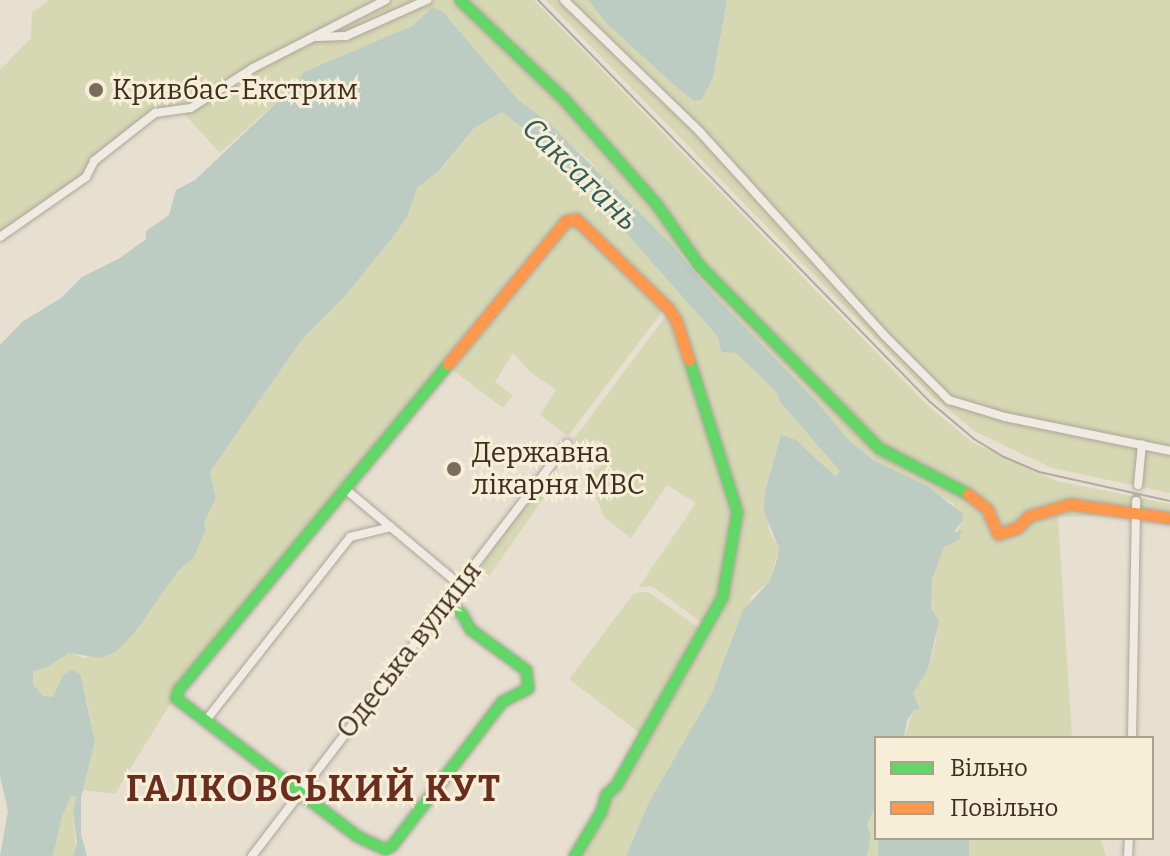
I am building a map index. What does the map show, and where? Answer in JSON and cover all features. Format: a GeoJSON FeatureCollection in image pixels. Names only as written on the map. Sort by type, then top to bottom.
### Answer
{"type":"FeatureCollection","features":[{"type":"Feature","properties":{"kind":"street"},"geometry":{"type":"LineString","coordinates":[[0,237],[86,177],[94,161],[155,113],[191,108],[253,68],[386,0]]}},
{"type":"Feature","properties":{"kind":"street"},"geometry":{"type":"LineString","coordinates":[[315,36],[346,36],[427,0]]}},
{"type":"Feature","properties":{"kind":"street"},"geometry":{"type":"LineString","coordinates":[[460,0],[563,98],[657,205],[699,265],[879,448],[976,498],[987,509],[998,534],[1017,528],[1029,516],[1070,504],[1170,518]]}},
{"type":"Feature","properties":{"kind":"street"},"geometry":{"type":"LineString","coordinates":[[564,0],[700,132],[885,336],[949,400],[1005,417],[1170,451]]}},
{"type":"Feature","properties":{"kind":"street"},"geometry":{"type":"LineString","coordinates":[[447,601],[462,614],[470,629],[526,670],[529,682],[525,693],[502,701],[392,845],[376,848],[207,719],[178,701],[175,695],[566,221],[576,219],[668,308],[676,320],[737,512],[722,597],[616,785],[606,794],[574,856]]}},
{"type":"Feature","properties":{"kind":"street","name":"Одеська вулиця"},"geometry":{"type":"LineString","coordinates":[[252,856],[567,444]]}},
{"type":"Feature","properties":{"kind":"street"},"geometry":{"type":"LineString","coordinates":[[1138,485],[1142,444]]}},
{"type":"Feature","properties":{"kind":"street"},"geometry":{"type":"LineString","coordinates":[[344,488],[460,585]]}},
{"type":"Feature","properties":{"kind":"street"},"geometry":{"type":"LineString","coordinates":[[1132,736],[1136,501]]}},
{"type":"Feature","properties":{"kind":"street"},"geometry":{"type":"LineString","coordinates":[[207,719],[350,537],[391,527]]}},
{"type":"Feature","properties":{"kind":"green space"},"geometry":{"type":"Polygon","coordinates":[[[49,0],[534,0],[926,404],[972,442],[1057,481],[1170,504],[1170,518],[1138,515],[1058,517],[1072,736],[905,736],[916,703],[913,693],[928,669],[936,640],[931,579],[944,546],[960,537],[961,532],[954,535],[961,525],[953,503],[873,460],[848,439],[817,402],[709,290],[685,258],[624,202],[590,161],[519,101],[443,12],[421,18],[412,26],[304,72],[293,87],[220,153],[177,106],[153,110],[83,176],[0,233],[0,70],[31,38],[32,12],[49,0]]]}},
{"type":"Feature","properties":{"kind":"green space"},"geometry":{"type":"Polygon","coordinates":[[[546,0],[588,0],[607,24],[674,85],[702,99],[713,78],[727,0],[1170,0],[1170,493],[1052,468],[976,432],[931,395],[546,0]]]}},
{"type":"Feature","properties":{"kind":"green space"},"geometry":{"type":"Polygon","coordinates":[[[502,112],[545,145],[552,158],[566,165],[718,337],[721,352],[736,353],[776,392],[780,402],[840,471],[837,478],[796,440],[774,468],[765,491],[769,530],[779,549],[769,582],[752,596],[712,693],[649,802],[626,856],[577,856],[718,614],[740,512],[678,319],[576,217],[341,487],[175,703],[170,704],[115,794],[83,790],[95,741],[87,702],[43,696],[32,685],[33,671],[46,668],[69,652],[84,658],[121,645],[135,632],[178,571],[194,557],[204,522],[216,498],[210,472],[300,342],[346,295],[392,238],[407,217],[416,188],[441,170],[474,128],[502,112]]]}},
{"type":"Feature","properties":{"kind":"green space"},"geometry":{"type":"Polygon","coordinates":[[[571,221],[665,308],[568,436],[540,415],[556,390],[531,373],[513,353],[495,382],[513,395],[503,408],[449,367],[571,221]]]}},
{"type":"Feature","properties":{"kind":"green space"},"geometry":{"type":"Polygon","coordinates":[[[668,313],[735,512],[720,596],[705,625],[656,589],[649,586],[638,588],[696,503],[667,485],[631,538],[604,517],[587,474],[608,462],[599,440],[583,448],[587,460],[583,464],[574,439],[668,313]]]}},
{"type":"Feature","properties":{"kind":"green space"},"geometry":{"type":"Polygon","coordinates":[[[536,488],[546,495],[489,576],[479,569],[536,488]]]}},
{"type":"Feature","properties":{"kind":"green space"},"geometry":{"type":"Polygon","coordinates":[[[648,592],[702,630],[641,734],[569,679],[634,593],[648,592]]]}},
{"type":"Feature","properties":{"kind":"green space"},"geometry":{"type":"Polygon","coordinates":[[[72,795],[76,797],[73,812],[76,851],[73,856],[53,856],[62,816],[72,795]]]}},
{"type":"Feature","properties":{"kind":"green space"},"geometry":{"type":"Polygon","coordinates":[[[874,810],[874,840],[1101,840],[1106,856],[867,856],[871,837],[867,824],[874,810]]]}},
{"type":"Feature","properties":{"kind":"water"},"geometry":{"type":"Polygon","coordinates":[[[588,0],[727,0],[713,78],[702,99],[694,101],[674,85],[607,24],[588,0]]]}},
{"type":"Feature","properties":{"kind":"water","name":"Саксагань"},"geometry":{"type":"Polygon","coordinates":[[[433,7],[443,12],[519,101],[547,121],[675,248],[709,290],[817,402],[848,439],[873,460],[927,486],[962,513],[963,520],[954,532],[962,531],[959,540],[944,547],[932,579],[931,608],[939,621],[928,669],[913,693],[920,709],[914,710],[907,721],[904,736],[874,736],[874,810],[867,824],[871,837],[867,856],[626,856],[649,802],[712,693],[743,610],[769,582],[776,563],[779,549],[764,511],[765,492],[781,435],[796,440],[836,477],[840,471],[780,402],[776,392],[736,353],[721,352],[718,337],[566,165],[552,165],[545,145],[502,112],[474,128],[440,170],[417,188],[407,217],[392,238],[346,295],[300,342],[210,472],[216,498],[204,522],[206,529],[194,557],[178,571],[135,632],[117,651],[100,658],[69,653],[46,668],[33,671],[33,685],[43,696],[53,697],[63,675],[72,670],[80,674],[95,741],[81,798],[81,834],[87,856],[73,856],[77,843],[73,812],[76,797],[72,795],[62,816],[53,856],[0,856],[8,811],[0,776],[0,345],[22,322],[61,298],[82,277],[120,258],[146,239],[146,231],[169,215],[176,190],[195,180],[293,87],[304,72],[412,26],[433,7]]]}},
{"type":"Feature","properties":{"kind":"water"},"geometry":{"type":"Polygon","coordinates":[[[878,840],[969,840],[969,856],[878,856],[878,840]]]}},
{"type":"Feature","properties":{"kind":"tunnel"},"geometry":{"type":"LineString","coordinates":[[1136,501],[1138,485]]}},
{"type":"Feature","properties":{"kind":"tram line"},"geometry":{"type":"LineString","coordinates":[[538,0],[929,401],[974,439],[1004,457],[1039,472],[1170,501]]}},
{"type":"Feature","properties":{"kind":"traffic: fast"},"geometry":{"type":"LineString","coordinates":[[460,0],[563,98],[657,205],[699,265],[879,448],[968,494]]}},
{"type":"Feature","properties":{"kind":"traffic: fast"},"geometry":{"type":"LineString","coordinates":[[574,856],[601,811],[606,794],[616,785],[722,597],[737,512],[689,360]]}},
{"type":"Feature","properties":{"kind":"traffic: fast"},"geometry":{"type":"LineString","coordinates":[[447,601],[462,614],[470,629],[526,670],[528,688],[502,701],[392,845],[385,849],[357,836],[176,698],[178,690],[448,364]]}},
{"type":"Feature","properties":{"kind":"traffic: slow"},"geometry":{"type":"LineString","coordinates":[[448,364],[566,221],[576,219],[668,308],[676,320],[689,360]]}},
{"type":"Feature","properties":{"kind":"traffic: slow"},"geometry":{"type":"LineString","coordinates":[[968,494],[987,509],[998,534],[1017,528],[1029,516],[1070,504],[1170,518]]}},
{"type":"Feature","properties":{"kind":"place","name":"Кривбас-Екстрим"},"geometry":{"type":"Point","coordinates":[96,90]}},
{"type":"Feature","properties":{"kind":"place","name":"Державна лікарня МВС"},"geometry":{"type":"Point","coordinates":[454,469]}},
{"type":"Feature","properties":{"kind":"district","name":"ГАЛКОВСЬКИЙ КУТ"},"geometry":{"type":"Point","coordinates":[314,790]}}]}
